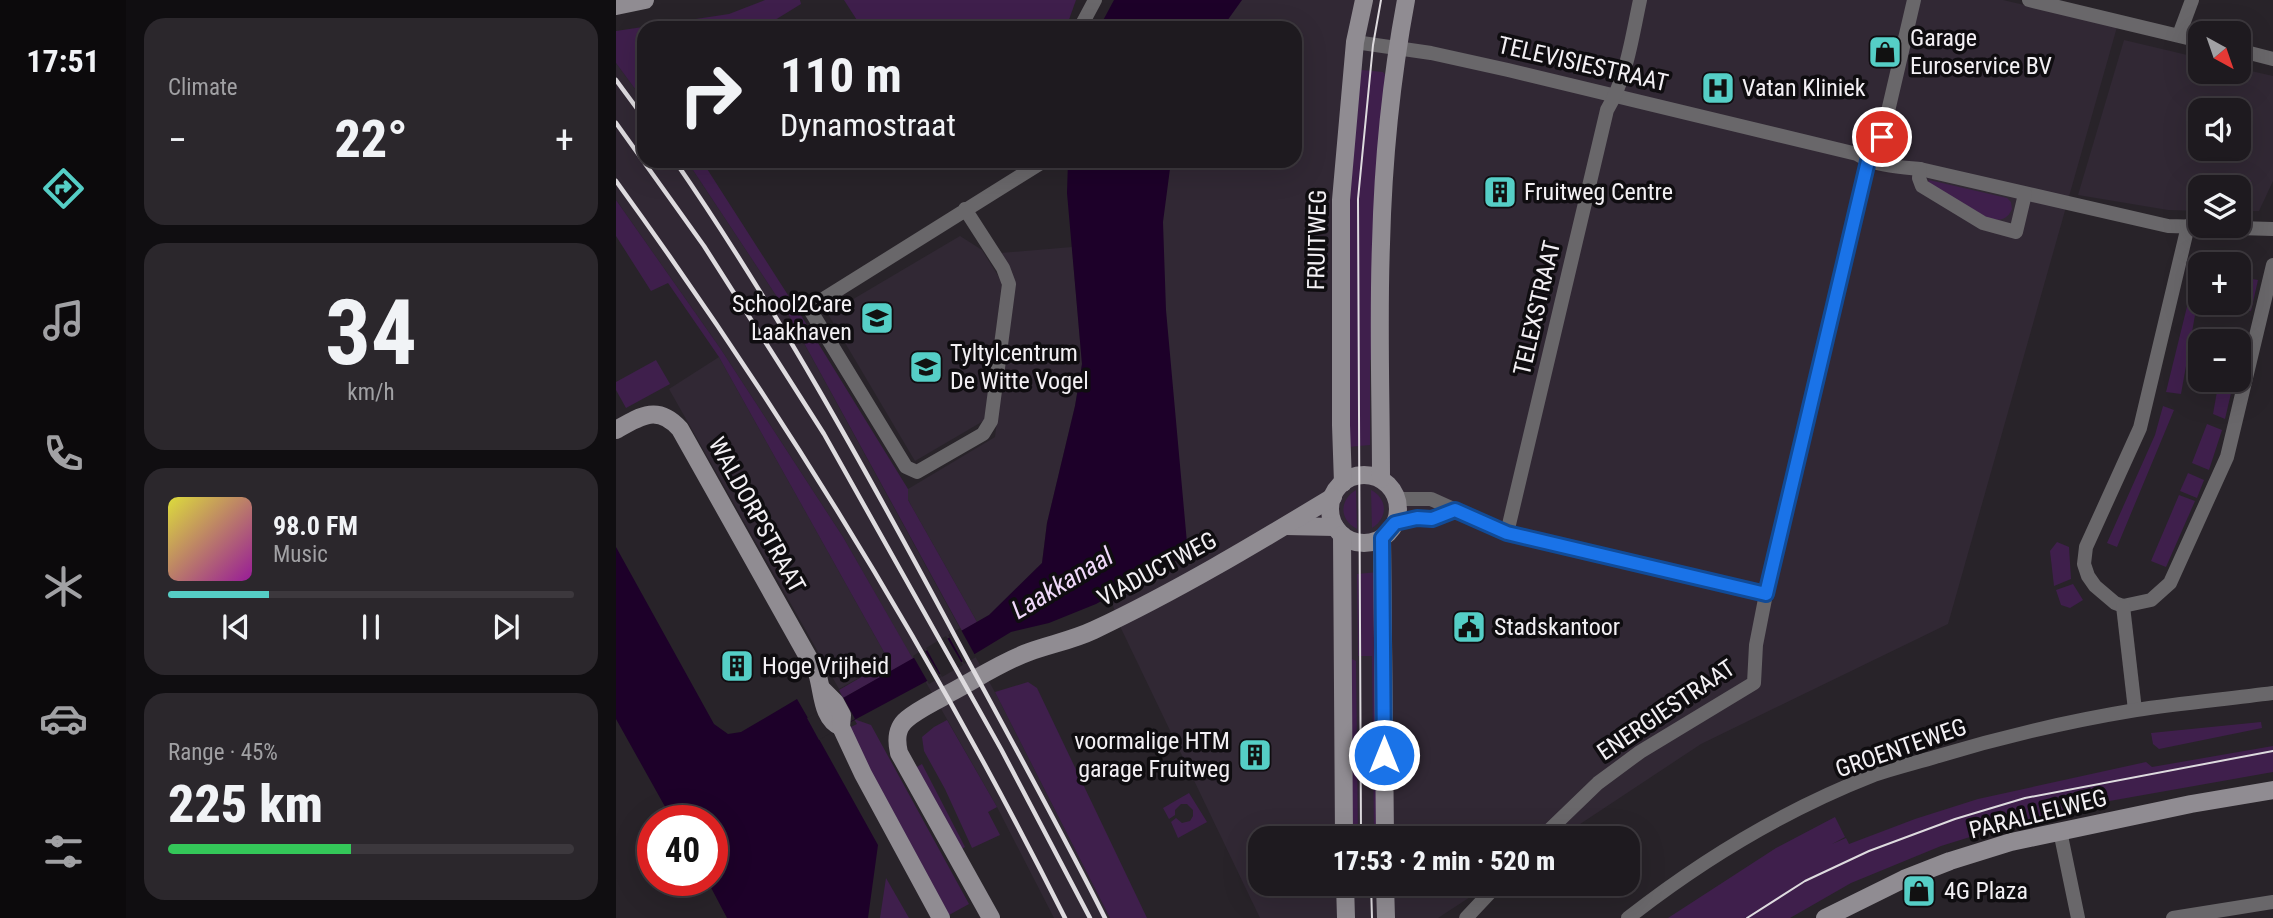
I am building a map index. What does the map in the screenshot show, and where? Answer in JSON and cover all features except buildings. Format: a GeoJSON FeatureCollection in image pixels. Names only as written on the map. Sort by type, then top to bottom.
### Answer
{"type":"FeatureCollection","features":[{"type":"Feature","properties":{"kind":"street"},"geometry":{"type":"LineString","coordinates":[[618,5],[645,0]]}},
{"type":"Feature","properties":{"kind":"street"},"geometry":{"type":"LineString","coordinates":[[1084,21],[1095,0]]}},
{"type":"Feature","properties":{"kind":"street","name":"FRUITWEG"},"geometry":{"type":"LineString","coordinates":[[1338,490],[1341,425],[1341,200],[1355,42],[1364,0]]}},
{"type":"Feature","properties":{"kind":"street"},"geometry":{"type":"LineString","coordinates":[[1381,480],[1383,199],[1397,49],[1406,0]]}},
{"type":"Feature","properties":{"kind":"street","name":"TELEXSTRAAT"},"geometry":{"type":"LineString","coordinates":[[1507,533],[1607,110],[1616,94],[1640,0]]}},
{"type":"Feature","properties":{"kind":"street"},"geometry":{"type":"LineString","coordinates":[[1397,499],[1431,499],[1507,533],[1766,594],[1868,161],[1878,149],[1882,137],[1913,0]]}},
{"type":"Feature","properties":{"kind":"street"},"geometry":{"type":"LineString","coordinates":[[2029,0],[2087,7],[2188,38]]}},
{"type":"Feature","properties":{"kind":"street"},"geometry":{"type":"LineString","coordinates":[[2179,35],[2192,0]]}},
{"type":"Feature","properties":{"kind":"street","name":"TELEVISIESTRAAT"},"geometry":{"type":"LineString","coordinates":[[1355,42],[1431,53],[1616,94],[1857,154],[1868,161],[1920,169],[2168,226],[2188,226]]}},
{"type":"Feature","properties":{"kind":"street"},"geometry":{"type":"LineString","coordinates":[[2251,52],[2271,54]]}},
{"type":"Feature","properties":{"kind":"street"},"geometry":{"type":"LineString","coordinates":[[965,209],[1003,268],[1009,284],[991,421],[982,434],[917,472],[906,467],[809,308],[965,209],[1032,168]]}},
{"type":"Feature","properties":{"kind":"street"},"geometry":{"type":"LineString","coordinates":[[1920,169],[1922,186],[1983,223],[2016,232],[2025,194]]}},
{"type":"Feature","properties":{"kind":"street"},"geometry":{"type":"LineString","coordinates":[[2188,226],[2144,415],[2080,563],[2095,586],[2115,603],[2123,606],[2151,600],[2170,583],[2227,457],[2273,265]]}},
{"type":"Feature","properties":{"kind":"street","name":"TELEVISIESTRAAT"},"geometry":{"type":"LineString","coordinates":[[2251,228],[2273,229]]}},
{"type":"Feature","properties":{"kind":"street","name":"WALDORPSTRAAT"},"geometry":{"type":"LineString","coordinates":[[616,430],[637,418],[653,414],[664,416],[677,425],[687,439],[817,673],[828,700],[842,715],[841,727],[863,774],[941,918]]}},
{"type":"Feature","properties":{"kind":"street"},"geometry":{"type":"LineString","coordinates":[[1338,531],[1353,541],[1362,543],[1372,543],[1382,538],[1395,523],[1398,511],[1397,499],[1391,488],[1371,476],[1358,476],[1338,490],[1330,512],[1338,531],[1344,826]]}},
{"type":"Feature","properties":{"kind":"street","name":"VIADUCTWEG"},"geometry":{"type":"LineString","coordinates":[[988,916],[899,753],[896,740],[900,727],[924,708],[1000,665],[1027,653],[1070,641],[1106,624],[1286,526],[1338,490]]}},
{"type":"Feature","properties":{"kind":"street"},"geometry":{"type":"LineString","coordinates":[[1395,523],[1417,518],[1432,519],[1455,510]]}},
{"type":"Feature","properties":{"kind":"street","name":"VIADUCTWEG"},"geometry":{"type":"LineString","coordinates":[[1286,526],[1338,531]]}},
{"type":"Feature","properties":{"kind":"street"},"geometry":{"type":"LineString","coordinates":[[1382,538],[1385,826]]}},
{"type":"Feature","properties":{"kind":"street","name":"ENERGIESTRAAT"},"geometry":{"type":"LineString","coordinates":[[1553,826],[1598,783],[1640,752],[1754,683],[1756,645],[1766,594]]}},
{"type":"Feature","properties":{"kind":"street"},"geometry":{"type":"LineString","coordinates":[[2123,606],[2135,710]]}},
{"type":"Feature","properties":{"kind":"street","name":"GROENTEWEG"},"geometry":{"type":"LineString","coordinates":[[1628,918],[1667,887],[1733,846],[1795,812],[1875,775],[2031,731],[2135,710],[2273,693]]}},
{"type":"Feature","properties":{"kind":"street","name":"PARALLELWEG"},"geometry":{"type":"LineString","coordinates":[[1825,918],[1904,879],[2011,842],[2191,804],[2273,790]]}},
{"type":"Feature","properties":{"kind":"street"},"geometry":{"type":"LineString","coordinates":[[2060,831],[2078,918]]}},
{"type":"Feature","properties":{"kind":"street"},"geometry":{"type":"LineString","coordinates":[[1345,896],[1346,918]]}},
{"type":"Feature","properties":{"kind":"street"},"geometry":{"type":"LineString","coordinates":[[1385,896],[1386,918]]}},
{"type":"Feature","properties":{"kind":"street"},"geometry":{"type":"LineString","coordinates":[[1465,918],[1486,896]]}},
{"type":"Feature","properties":{"kind":"street"},"geometry":{"type":"LineString","coordinates":[[2173,918],[2273,902]]}},
{"type":"Feature","properties":{"kind":"shaded area"},"geometry":{"type":"Polygon","coordinates":[[[765,0],[800,0],[801,4],[773,21],[682,21],[729,14],[765,0]]]}},
{"type":"Feature","properties":{"kind":"shaded area"},"geometry":{"type":"Polygon","coordinates":[[[844,0],[1076,0],[1068,21],[858,21],[844,0]]]}},
{"type":"Feature","properties":{"kind":"shaded area"},"geometry":{"type":"Polygon","coordinates":[[[1221,0],[2003,0],[2117,27],[1948,624],[1701,744],[1577,826],[1248,826],[1248,893],[1117,620],[1094,534],[1097,168],[1302,168],[1302,21],[1202,21],[1221,0]]]}},
{"type":"Feature","properties":{"kind":"shaded area"},"geometry":{"type":"Polygon","coordinates":[[[637,28],[637,92],[616,63],[616,31],[637,28]]]}},
{"type":"Feature","properties":{"kind":"shaded area"},"geometry":{"type":"Polygon","coordinates":[[[2124,40],[2188,55],[2188,84],[2251,84],[2251,71],[2273,76],[2273,181],[2259,211],[2251,211],[2251,175],[2188,175],[2188,211],[2168,210],[2078,195],[2124,40]]]}},
{"type":"Feature","properties":{"kind":"shaded area"},"geometry":{"type":"Polygon","coordinates":[[[616,63],[637,92],[637,168],[692,168],[787,312],[997,696],[1110,918],[1054,918],[997,807],[843,537],[720,348],[616,200],[616,63]]]}},
{"type":"Feature","properties":{"kind":"shaded area"},"geometry":{"type":"Polygon","coordinates":[[[1359,72],[1383,72],[1386,76],[1375,360],[1370,360],[1370,445],[1348,447],[1347,244],[1359,72]]]}},
{"type":"Feature","properties":{"kind":"shaded area"},"geometry":{"type":"Polygon","coordinates":[[[692,168],[706,168],[908,489],[908,500],[977,622],[962,631],[787,312],[692,168]]]}},
{"type":"Feature","properties":{"kind":"shaded area"},"geometry":{"type":"Polygon","coordinates":[[[1929,180],[2007,198],[2012,209],[2003,219],[1989,219],[1928,183],[1929,180]]]}},
{"type":"Feature","properties":{"kind":"shaded area"},"geometry":{"type":"Polygon","coordinates":[[[616,200],[720,348],[843,537],[913,659],[843,698],[839,690],[889,661],[719,357],[668,283],[651,291],[616,236],[616,200]]]}},
{"type":"Feature","properties":{"kind":"shaded area","name":"Tyltylcentrum De Witte Vogel"},"geometry":{"type":"Polygon","coordinates":[[[960,236],[982,250],[1002,282],[985,420],[915,461],[828,314],[960,236]]]}},
{"type":"Feature","properties":{"kind":"shaded area"},"geometry":{"type":"Polygon","coordinates":[[[1072,247],[1082,364],[1075,406],[1047,523],[1042,563],[989,615],[977,622],[908,500],[908,489],[995,437],[1013,283],[1000,253],[1072,247]]]}},
{"type":"Feature","properties":{"kind":"shaded area"},"geometry":{"type":"Polygon","coordinates":[[[2251,279],[2258,280],[2251,311],[2251,279]]]}},
{"type":"Feature","properties":{"kind":"shaded area"},"geometry":{"type":"Polygon","coordinates":[[[2188,303],[2188,315],[2195,315],[2193,329],[2188,329],[2188,355],[2181,394],[2166,392],[2188,303]]]}},
{"type":"Feature","properties":{"kind":"shaded area"},"geometry":{"type":"Polygon","coordinates":[[[719,357],[889,661],[839,689],[669,389],[719,357]]]}},
{"type":"Feature","properties":{"kind":"shaded area"},"geometry":{"type":"Polygon","coordinates":[[[656,360],[670,384],[626,408],[616,390],[616,382],[656,360]]]}},
{"type":"Feature","properties":{"kind":"shaded area"},"geometry":{"type":"Polygon","coordinates":[[[2217,392],[2231,392],[2225,419],[2213,414],[2217,392]]]}},
{"type":"Feature","properties":{"kind":"shaded area"},"geometry":{"type":"Polygon","coordinates":[[[2163,406],[2174,410],[2117,547],[2107,543],[2155,435],[2163,406]]]}},
{"type":"Feature","properties":{"kind":"shaded area"},"geometry":{"type":"Polygon","coordinates":[[[2207,424],[2222,430],[2209,470],[2192,463],[2207,424]]]}},
{"type":"Feature","properties":{"kind":"shaded area"},"geometry":{"type":"Polygon","coordinates":[[[2188,473],[2204,480],[2197,498],[2180,491],[2188,473]]]}},
{"type":"Feature","properties":{"kind":"shaded area"},"geometry":{"type":"Polygon","coordinates":[[[1356,490],[1357,529],[1347,521],[1343,510],[1346,499],[1356,490]]]}},
{"type":"Feature","properties":{"kind":"shaded area"},"geometry":{"type":"Polygon","coordinates":[[[1371,490],[1381,498],[1384,509],[1381,519],[1372,528],[1371,490]]]}},
{"type":"Feature","properties":{"kind":"shaded area"},"geometry":{"type":"Polygon","coordinates":[[[2179,495],[2195,501],[2166,567],[2151,561],[2179,495]]]}},
{"type":"Feature","properties":{"kind":"shaded area"},"geometry":{"type":"Polygon","coordinates":[[[2057,542],[2069,547],[2071,579],[2054,586],[2050,551],[2057,542]]]}},
{"type":"Feature","properties":{"kind":"shaded area"},"geometry":{"type":"Polygon","coordinates":[[[1378,572],[1378,826],[1374,826],[1372,656],[1358,656],[1357,574],[1378,572]]]}},
{"type":"Feature","properties":{"kind":"shaded area"},"geometry":{"type":"Polygon","coordinates":[[[1349,573],[1352,659],[1356,661],[1358,826],[1352,826],[1349,573]]]}},
{"type":"Feature","properties":{"kind":"shaded area"},"geometry":{"type":"Polygon","coordinates":[[[2073,584],[2083,600],[2070,608],[2061,605],[2056,590],[2073,584]]]}},
{"type":"Feature","properties":{"kind":"shaded area"},"geometry":{"type":"Polygon","coordinates":[[[1028,682],[1037,688],[1147,918],[1110,918],[995,692],[1028,682]]]}},
{"type":"Feature","properties":{"kind":"shaded area"},"geometry":{"type":"Polygon","coordinates":[[[854,719],[871,725],[969,904],[949,915],[853,741],[849,728],[857,724],[854,719]]]}},
{"type":"Feature","properties":{"kind":"shaded area"},"geometry":{"type":"Polygon","coordinates":[[[947,720],[997,807],[988,812],[1000,835],[972,848],[924,751],[922,737],[947,720]]]}},
{"type":"Feature","properties":{"kind":"shaded area"},"geometry":{"type":"Polygon","coordinates":[[[2261,722],[2262,728],[2159,749],[2153,744],[2151,733],[2261,722]]]}},
{"type":"Feature","properties":{"kind":"shaded area"},"geometry":{"type":"Polygon","coordinates":[[[2273,746],[2273,772],[2070,808],[2012,824],[1941,846],[1851,883],[1790,918],[1668,918],[1776,848],[1835,817],[1845,837],[1832,844],[1846,838],[1849,844],[1978,799],[2146,762],[2152,767],[2273,746]]]}},
{"type":"Feature","properties":{"kind":"shaded area"},"geometry":{"type":"Polygon","coordinates":[[[922,764],[965,847],[960,850],[915,768],[922,764]]]}},
{"type":"Feature","properties":{"kind":"shaded area"},"geometry":{"type":"Polygon","coordinates":[[[1189,793],[1207,822],[1178,838],[1171,822],[1176,818],[1182,823],[1190,821],[1193,810],[1187,804],[1181,804],[1175,810],[1175,815],[1169,819],[1163,808],[1189,793]]]}},
{"type":"Feature","properties":{"kind":"shaded area"},"geometry":{"type":"Polygon","coordinates":[[[886,878],[909,918],[880,918],[886,878]]]}},
{"type":"Feature","properties":{"kind":"shaded area"},"geometry":{"type":"Polygon","coordinates":[[[1249,896],[1472,896],[1438,918],[1260,918],[1249,896]]]}},
{"type":"Feature","properties":{"kind":"water"},"geometry":{"type":"Polygon","coordinates":[[[1114,0],[1242,0],[1227,21],[1103,21],[1114,0]]]}},
{"type":"Feature","properties":{"kind":"water","name":"Laakkanaal"},"geometry":{"type":"Polygon","coordinates":[[[1068,168],[1170,168],[1163,222],[1166,310],[1188,554],[1096,604],[1049,623],[1011,632],[955,666],[819,739],[878,845],[868,918],[727,918],[715,896],[728,896],[728,805],[664,805],[616,719],[616,547],[714,724],[728,734],[741,732],[797,699],[808,718],[989,615],[1042,563],[1047,523],[1075,406],[1082,364],[1067,193],[1068,168]]]}},
{"type":"Feature","properties":{"kind":"pier"},"geometry":{"type":"Polygon","coordinates":[[[960,628],[976,657],[964,664],[948,635],[960,628]]]}},
{"type":"Feature","properties":{"kind":"pier"},"geometry":{"type":"Polygon","coordinates":[[[946,636],[963,665],[942,677],[926,648],[946,636]]]}},
{"type":"Feature","properties":{"kind":"pier"},"geometry":{"type":"Polygon","coordinates":[[[924,649],[941,677],[929,684],[913,656],[924,649]]]}},
{"type":"Feature","properties":{"kind":"pier"},"geometry":{"type":"Polygon","coordinates":[[[843,697],[855,719],[819,740],[807,718],[843,697]]]}},
{"type":"Feature","properties":{"kind":"tram line"},"geometry":{"type":"LineString","coordinates":[[1361,826],[1358,199],[1373,45],[1381,0]]}},
{"type":"Feature","properties":{"kind":"tram line"},"geometry":{"type":"LineString","coordinates":[[1747,918],[1805,881],[1869,851],[1955,819],[2025,798],[2273,751]]}},
{"type":"Feature","properties":{"kind":"tram line"},"geometry":{"type":"LineString","coordinates":[[1371,896],[1372,918]]}},
{"type":"Feature","properties":{"kind":"railway"},"geometry":{"type":"LineString","coordinates":[[616,80],[637,108]]}},
{"type":"Feature","properties":{"kind":"railway"},"geometry":{"type":"LineString","coordinates":[[616,123],[637,152]]}},
{"type":"Feature","properties":{"kind":"railway"},"geometry":{"type":"LineString","coordinates":[[648,168],[704,246],[824,434],[1001,749],[1090,918]]}},
{"type":"Feature","properties":{"kind":"railway"},"geometry":{"type":"LineString","coordinates":[[680,168],[749,273],[851,446],[1105,918]]}},
{"type":"Feature","properties":{"kind":"railway"},"geometry":{"type":"LineString","coordinates":[[616,181],[739,358],[855,540],[964,727],[1065,918]]}},
{"type":"Feature","properties":{"kind":"place","name":"Garage Euroservice BV"},"geometry":{"type":"Point","coordinates":[1885,52]}},
{"type":"Feature","properties":{"kind":"place","name":"Vatan Kliniek"},"geometry":{"type":"Point","coordinates":[1718,88]}},
{"type":"Feature","properties":{"kind":"place","name":"Fruitweg Centre"},"geometry":{"type":"Point","coordinates":[1500,192]}},
{"type":"Feature","properties":{"kind":"place","name":"School2Care Laakhaven"},"geometry":{"type":"Point","coordinates":[877,318]}},
{"type":"Feature","properties":{"kind":"place","name":"Tyltylcentrum De Witte Vogel"},"geometry":{"type":"Point","coordinates":[926,367]}},
{"type":"Feature","properties":{"kind":"place","name":"Stadskantoor"},"geometry":{"type":"Point","coordinates":[1469,627]}},
{"type":"Feature","properties":{"kind":"place","name":"Hoge Vrijheid"},"geometry":{"type":"Point","coordinates":[737,666]}},
{"type":"Feature","properties":{"kind":"place","name":"voormalige HTM garage Fruitweg"},"geometry":{"type":"Point","coordinates":[1255,755]}},
{"type":"Feature","properties":{"kind":"place","name":"4G Plaza"},"geometry":{"type":"Point","coordinates":[1919,891]}},
{"type":"Feature","properties":{"kind":"route"},"geometry":{"type":"LineString","coordinates":[[1384,755],[1382,538],[1395,523],[1417,518],[1432,519],[1455,510],[1507,533],[1766,594],[1865,183],[1868,161],[1878,149],[1882,137]]}}]}
